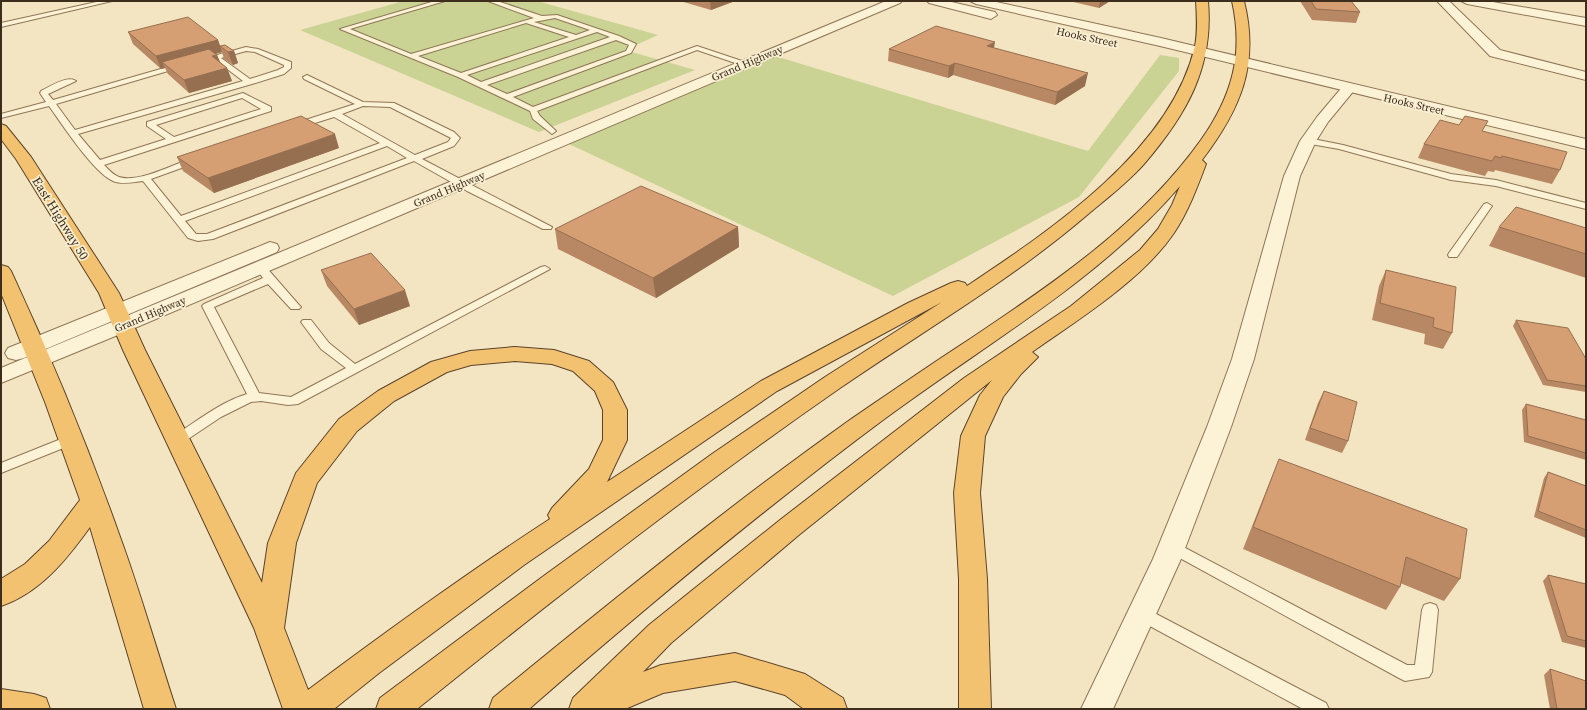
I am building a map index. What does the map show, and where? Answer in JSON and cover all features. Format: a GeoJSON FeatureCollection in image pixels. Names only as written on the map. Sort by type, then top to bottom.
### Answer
{"type":"FeatureCollection","features":[{"type":"Feature","properties":{"kind":"highway"},"geometry":{"type":"LineString","coordinates":[[393,709],[667,498],[834,381],[1027,253],[1076,216],[1136,162],[1162,130],[1176,109],[1188,88],[1200,55],[1204,24],[1202,1]]}},
{"type":"Feature","properties":{"kind":"highway"},"geometry":{"type":"LineString","coordinates":[[504,709],[718,532],[879,410],[1055,289],[1124,234],[1193,160],[1231,102],[1243,63],[1243,23],[1238,1]]}},
{"type":"Feature","properties":{"kind":"highway","name":"East Highway 50"},"geometry":{"type":"LineString","coordinates":[[1,129],[23,157],[108,293],[270,628],[299,709]]}},
{"type":"Feature","properties":{"kind":"highway"},"geometry":{"type":"LineString","coordinates":[[585,709],[660,634],[790,526],[972,383],[1078,310],[1112,284],[1147,254],[1166,231],[1181,204],[1207,140]]}},
{"type":"Feature","properties":{"kind":"highway"},"geometry":{"type":"LineString","coordinates":[[1,148],[23,157]]}},
{"type":"Feature","properties":{"kind":"highway"},"geometry":{"type":"LineString","coordinates":[[309,709],[368,663],[514,557],[769,386],[915,307],[1027,253]]}},
{"type":"Feature","properties":{"kind":"highway"},"geometry":{"type":"LineString","coordinates":[[1,271],[38,352],[106,536],[160,709]]}},
{"type":"Feature","properties":{"kind":"highway"},"geometry":{"type":"LineString","coordinates":[[975,709],[973,579],[967,493],[973,436],[992,395],[1014,369],[1078,310]]}},
{"type":"Feature","properties":{"kind":"highway"},"geometry":{"type":"LineString","coordinates":[[270,628],[282,542],[305,480],[348,425],[386,396],[439,367],[470,358],[515,354],[554,357],[581,366],[604,388],[615,410],[615,440],[599,474],[564,513],[514,557]]}},
{"type":"Feature","properties":{"kind":"highway"},"geometry":{"type":"LineString","coordinates":[[1,594],[35,572],[59,549],[93,502]]}},
{"type":"Feature","properties":{"kind":"highway"},"geometry":{"type":"LineString","coordinates":[[599,709],[615,698],[661,679],[735,667],[794,684],[831,709]]}},
{"type":"Feature","properties":{"kind":"highway"},"geometry":{"type":"LineString","coordinates":[[1,704],[34,709]]}},
{"type":"Feature","properties":{"kind":"street","name":"Grand Highway"},"geometry":{"type":"LineString","coordinates":[[1,376],[38,352],[445,176],[868,1]]}},
{"type":"Feature","properties":{"kind":"street","name":"Grand Highway"},"geometry":{"type":"LineString","coordinates":[[119,318],[265,274],[460,184],[896,1]]}},
{"type":"Feature","properties":{"kind":"street","name":"Hooks Street"},"geometry":{"type":"LineString","coordinates":[[933,1],[1163,53],[1200,55]]}},
{"type":"Feature","properties":{"kind":"street","name":"Hooks Street"},"geometry":{"type":"LineString","coordinates":[[976,1],[1200,55],[1243,63],[1586,144]]}},
{"type":"Feature","properties":{"kind":"street"},"geometry":{"type":"LineString","coordinates":[[1443,1],[1493,52],[1504,57],[1586,76]]}},
{"type":"Feature","properties":{"kind":"street"},"geometry":{"type":"LineString","coordinates":[[1468,1],[1586,22]]}},
{"type":"Feature","properties":{"kind":"street"},"geometry":{"type":"LineString","coordinates":[[1097,709],[1172,547],[1219,427],[1243,359],[1292,176],[1308,141],[1322,120],[1349,88]]}},
{"type":"Feature","properties":{"kind":"street","name":"Grand Highway"},"geometry":{"type":"LineString","coordinates":[[1,359],[38,352]]}},
{"type":"Feature","properties":{"kind":"lane"},"geometry":{"type":"LineString","coordinates":[[1,25],[109,1]]}},
{"type":"Feature","properties":{"kind":"lane"},"geometry":{"type":"LineString","coordinates":[[442,1],[343,29],[462,76],[507,96],[533,110],[536,117],[552,131]]}},
{"type":"Feature","properties":{"kind":"lane"},"geometry":{"type":"LineString","coordinates":[[491,1],[539,17]]}},
{"type":"Feature","properties":{"kind":"lane"},"geometry":{"type":"LineString","coordinates":[[411,56],[539,17],[555,16],[633,44],[629,52],[507,96]]}},
{"type":"Feature","properties":{"kind":"lane"},"geometry":{"type":"LineString","coordinates":[[526,21],[576,37]]}},
{"type":"Feature","properties":{"kind":"lane"},"geometry":{"type":"LineString","coordinates":[[462,76],[597,30]]}},
{"type":"Feature","properties":{"kind":"lane"},"geometry":{"type":"LineString","coordinates":[[481,84],[617,38]]}},
{"type":"Feature","properties":{"kind":"lane"},"geometry":{"type":"LineString","coordinates":[[533,110],[697,48],[747,64]]}},
{"type":"Feature","properties":{"kind":"lane"},"geometry":{"type":"LineString","coordinates":[[1,116],[246,49],[256,50],[288,64],[287,68],[281,72],[74,134]]}},
{"type":"Feature","properties":{"kind":"lane"},"geometry":{"type":"LineString","coordinates":[[215,57],[249,82]]}},
{"type":"Feature","properties":{"kind":"lane"},"geometry":{"type":"LineString","coordinates":[[307,76],[362,104]]}},
{"type":"Feature","properties":{"kind":"lane"},"geometry":{"type":"LineString","coordinates":[[72,80],[48,89],[44,94],[74,134],[110,177],[122,180],[145,177],[203,158]]}},
{"type":"Feature","properties":{"kind":"lane"},"geometry":{"type":"LineString","coordinates":[[98,164],[268,110],[243,95],[150,124],[173,140]]}},
{"type":"Feature","properties":{"kind":"lane"},"geometry":{"type":"LineString","coordinates":[[145,177],[192,236],[198,238],[209,236],[415,158],[451,144],[456,138],[451,134],[391,105],[362,104],[291,128]]}},
{"type":"Feature","properties":{"kind":"lane"},"geometry":{"type":"LineString","coordinates":[[334,114],[460,184],[547,227]]}},
{"type":"Feature","properties":{"kind":"lane"},"geometry":{"type":"LineString","coordinates":[[1308,141],[1340,147],[1451,177],[1496,183],[1586,206]]}},
{"type":"Feature","properties":{"kind":"lane"},"geometry":{"type":"LineString","coordinates":[[179,220],[387,143]]}},
{"type":"Feature","properties":{"kind":"lane"},"geometry":{"type":"LineString","coordinates":[[1452,255],[1487,206]]}},
{"type":"Feature","properties":{"kind":"lane"},"geometry":{"type":"LineString","coordinates":[[178,440],[237,403],[254,396],[283,402],[293,401],[545,269]]}},
{"type":"Feature","properties":{"kind":"lane"},"geometry":{"type":"LineString","coordinates":[[254,396],[208,306],[265,274],[295,307]]}},
{"type":"Feature","properties":{"kind":"lane"},"geometry":{"type":"LineString","coordinates":[[307,322],[325,346],[354,369]]}},
{"type":"Feature","properties":{"kind":"lane"},"geometry":{"type":"LineString","coordinates":[[1,468],[71,440]]}},
{"type":"Feature","properties":{"kind":"lane"},"geometry":{"type":"LineString","coordinates":[[1172,547],[1405,673],[1423,672],[1430,610]]}},
{"type":"Feature","properties":{"kind":"lane"},"geometry":{"type":"LineString","coordinates":[[1141,613],[1320,709]]}},
{"type":"Feature","properties":{"kind":"green space"},"geometry":{"type":"Polygon","coordinates":[[[399,1],[537,1],[658,35],[625,50],[695,70],[539,132],[300,30],[400,2],[399,1]]]}},
{"type":"Feature","properties":{"kind":"green space"},"geometry":{"type":"Polygon","coordinates":[[[1160,55],[1179,58],[1179,71],[1079,197],[893,296],[569,144],[775,56],[1088,151],[1160,55]]]}},
{"type":"Feature","properties":{"kind":"building"},"geometry":{"type":"Polygon","coordinates":[[[1311,1],[1351,1],[1360,12],[1316,9],[1311,1]]]}},
{"type":"Feature","properties":{"kind":"building"},"geometry":{"type":"Polygon","coordinates":[[[188,17],[218,40],[156,56],[128,32],[188,17]]]}},
{"type":"Feature","properties":{"kind":"building"},"geometry":{"type":"Polygon","coordinates":[[[936,26],[995,42],[987,46],[1088,73],[1057,92],[955,63],[949,66],[889,49],[936,26]]]}},
{"type":"Feature","properties":{"kind":"building"},"geometry":{"type":"Polygon","coordinates":[[[225,45],[234,51],[228,52],[220,46],[225,45]]]}},
{"type":"Feature","properties":{"kind":"building"},"geometry":{"type":"Polygon","coordinates":[[[209,49],[217,55],[212,56],[227,68],[184,80],[162,62],[209,49]]]}},
{"type":"Feature","properties":{"kind":"building"},"geometry":{"type":"Polygon","coordinates":[[[301,116],[335,134],[208,178],[177,157],[301,116]]]}},
{"type":"Feature","properties":{"kind":"building"},"geometry":{"type":"Polygon","coordinates":[[[1465,116],[1488,121],[1482,131],[1567,152],[1560,170],[1502,156],[1501,158],[1495,156],[1492,161],[1424,144],[1440,120],[1459,125],[1465,116]]]}},
{"type":"Feature","properties":{"kind":"building"},"geometry":{"type":"Polygon","coordinates":[[[641,186],[738,227],[653,278],[555,229],[641,186]]]}},
{"type":"Feature","properties":{"kind":"building"},"geometry":{"type":"Polygon","coordinates":[[[1516,207],[1586,228],[1586,254],[1499,227],[1516,207]]]}},
{"type":"Feature","properties":{"kind":"building"},"geometry":{"type":"Polygon","coordinates":[[[371,253],[405,290],[354,309],[321,270],[371,253]]]}},
{"type":"Feature","properties":{"kind":"building"},"geometry":{"type":"Polygon","coordinates":[[[1386,270],[1456,287],[1452,333],[1433,327],[1434,318],[1380,303],[1386,270]]]}},
{"type":"Feature","properties":{"kind":"building"},"geometry":{"type":"Polygon","coordinates":[[[1516,320],[1568,328],[1586,359],[1586,386],[1547,380],[1516,320]]]}},
{"type":"Feature","properties":{"kind":"building"},"geometry":{"type":"Polygon","coordinates":[[[1324,391],[1357,402],[1348,441],[1310,428],[1324,391]]]}},
{"type":"Feature","properties":{"kind":"building"},"geometry":{"type":"Polygon","coordinates":[[[1526,404],[1586,420],[1586,453],[1528,436],[1526,404]]]}},
{"type":"Feature","properties":{"kind":"building"},"geometry":{"type":"Polygon","coordinates":[[[1279,459],[1467,529],[1460,579],[1406,557],[1400,587],[1253,527],[1279,459]]]}},
{"type":"Feature","properties":{"kind":"building"},"geometry":{"type":"Polygon","coordinates":[[[1548,472],[1586,486],[1586,530],[1538,511],[1548,472]]]}},
{"type":"Feature","properties":{"kind":"building"},"geometry":{"type":"Polygon","coordinates":[[[1548,575],[1586,584],[1586,641],[1567,636],[1548,575]]]}},
{"type":"Feature","properties":{"kind":"building"},"geometry":{"type":"Polygon","coordinates":[[[1550,669],[1586,681],[1586,709],[1557,709],[1550,669]]]}}]}
